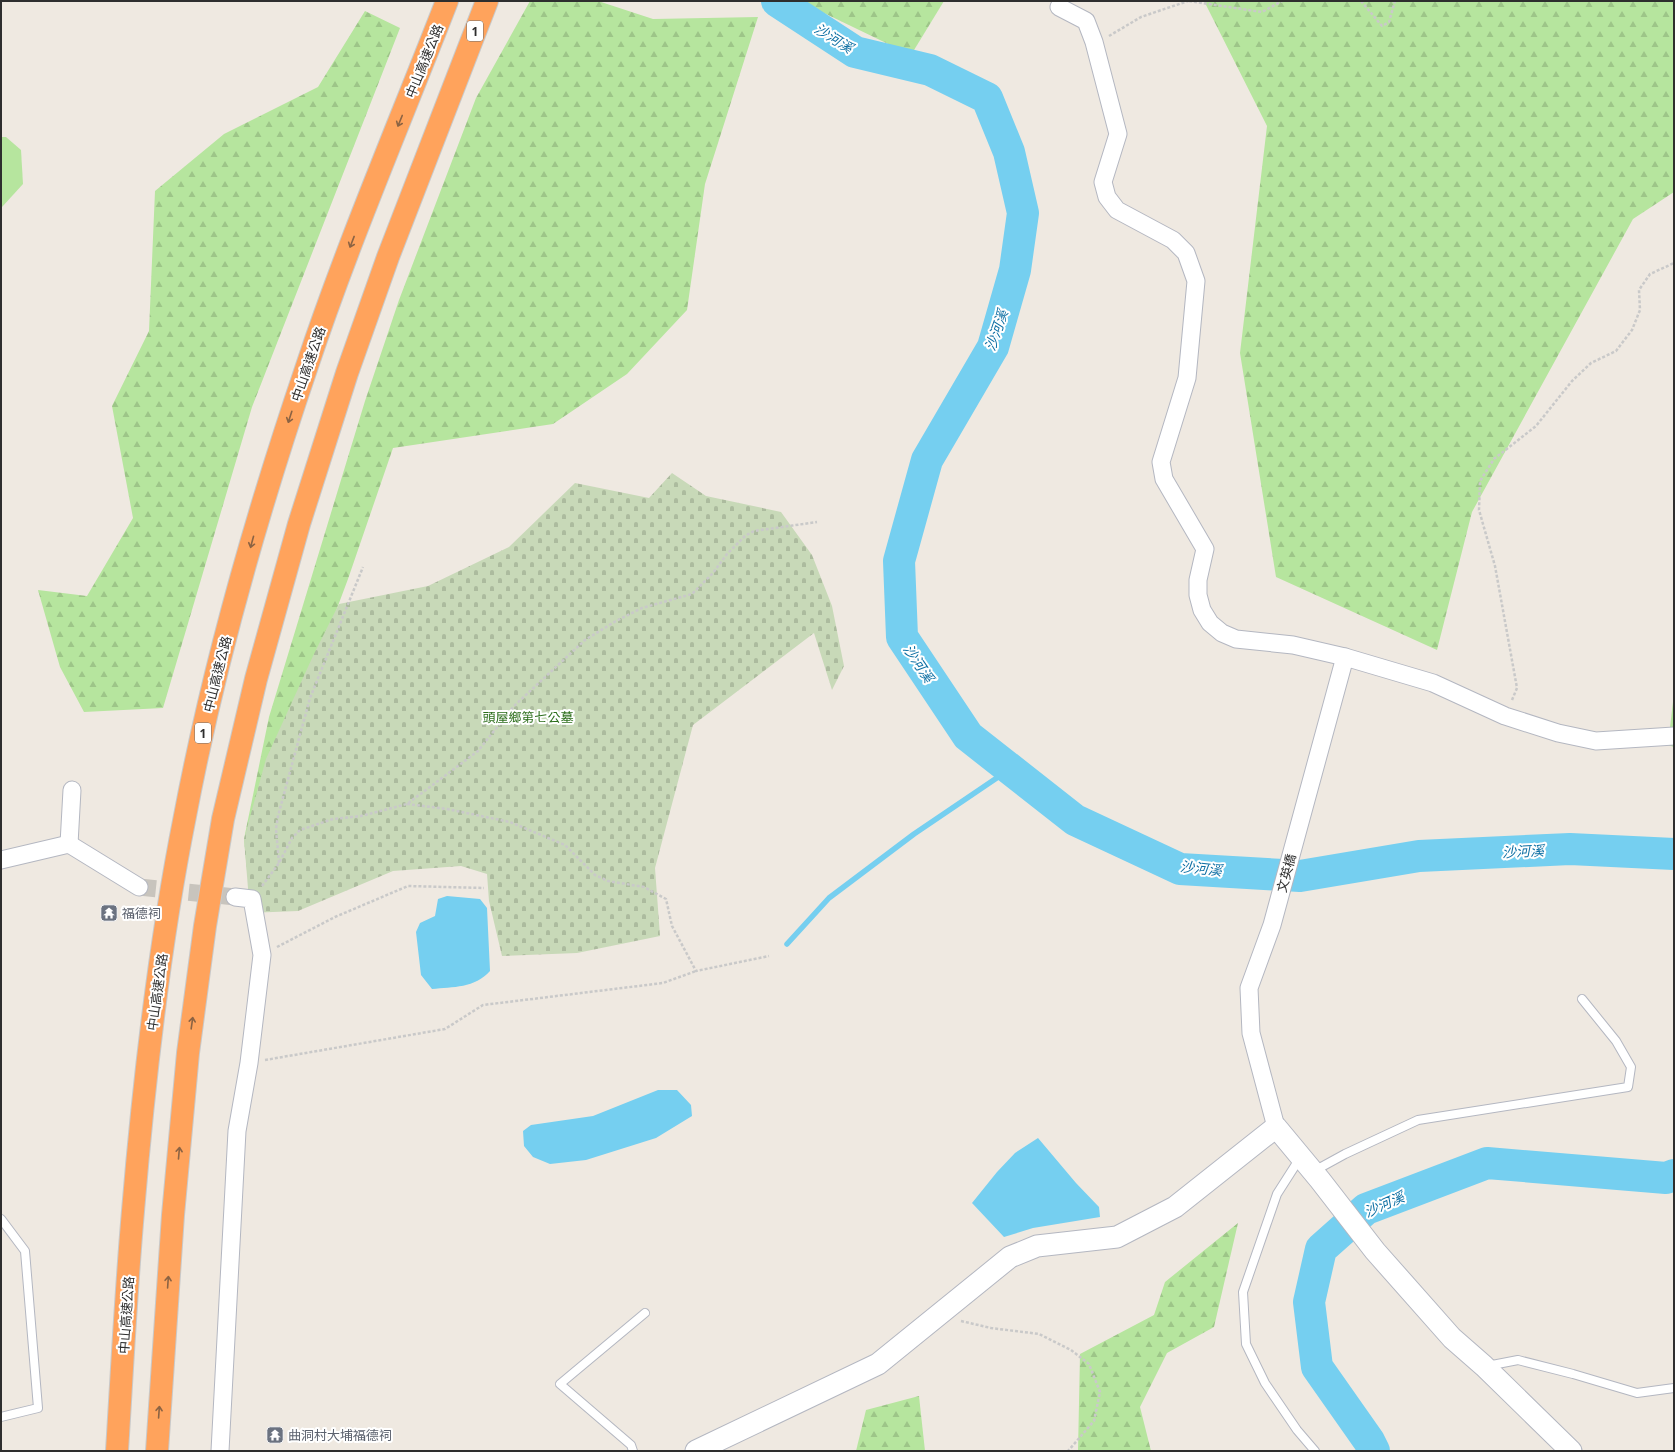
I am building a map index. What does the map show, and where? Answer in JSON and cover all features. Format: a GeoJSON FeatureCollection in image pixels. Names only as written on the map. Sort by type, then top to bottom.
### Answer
{"type":"FeatureCollection","features":[{"type":"Feature","properties":{"kind":"highway","name":"中山高速公路"},"geometry":{"type":"LineString","coordinates":[[117,1451],[133,1211],[149,1049],[166,923],[188,800],[217,671],[260,513],[300,386],[351,245],[447,1]]}},
{"type":"Feature","properties":{"kind":"highway","name":"1"},"geometry":{"type":"LineString","coordinates":[[157,1451],[173,1215],[188,1053],[205,926],[223,819],[256,680],[299,524],[345,381],[373,300],[487,1]]}},
{"type":"Feature","properties":{"kind":"street"},"geometry":{"type":"LineString","coordinates":[[1059,7],[1086,21],[1094,42],[1118,134],[1103,182],[1107,197],[1117,210],[1173,240],[1186,253],[1196,281],[1187,378],[1161,462],[1164,479],[1205,549],[1198,580],[1198,595],[1202,610],[1210,623],[1222,633],[1236,639],[1293,646],[1345,657],[1433,683],[1505,716],[1558,733],[1596,741],[1674,736]]}},
{"type":"Feature","properties":{"kind":"street","name":"文英橋"},"geometry":{"type":"LineString","coordinates":[[1276,1128],[1251,1033],[1249,988],[1272,925],[1345,657]]}},
{"type":"Feature","properties":{"kind":"street"},"geometry":{"type":"LineString","coordinates":[[69,844],[72,790]]}},
{"type":"Feature","properties":{"kind":"street"},"geometry":{"type":"LineString","coordinates":[[1,860],[69,844],[139,887]]}},
{"type":"Feature","properties":{"kind":"street"},"geometry":{"type":"LineString","coordinates":[[220,1451],[237,1131],[249,1063],[262,955],[252,899],[235,897]]}},
{"type":"Feature","properties":{"kind":"street"},"geometry":{"type":"LineString","coordinates":[[696,1451],[878,1364],[1010,1257],[1037,1246],[1117,1237],[1176,1207],[1276,1128],[1375,1251],[1452,1338],[1484,1366],[1571,1451]]}},
{"type":"Feature","properties":{"kind":"lane"},"geometry":{"type":"LineString","coordinates":[[1315,1451],[1296,1430],[1265,1384],[1246,1344],[1243,1292],[1277,1194],[1311,1170],[1418,1120],[1628,1087],[1631,1067],[1616,1041],[1582,999]]}},
{"type":"Feature","properties":{"kind":"lane"},"geometry":{"type":"LineString","coordinates":[[1,1219],[25,1251],[38,1408],[1,1417]]}},
{"type":"Feature","properties":{"kind":"lane"},"geometry":{"type":"LineString","coordinates":[[633,1451],[631,1445],[560,1384],[645,1313]]}},
{"type":"Feature","properties":{"kind":"lane"},"geometry":{"type":"LineString","coordinates":[[1484,1366],[1518,1360],[1573,1374],[1637,1393],[1674,1388]]}},
{"type":"Feature","properties":{"kind":"path"},"geometry":{"type":"LineString","coordinates":[[1094,42],[1111,35],[1141,17],[1188,1],[1262,12],[1282,1]]}},
{"type":"Feature","properties":{"kind":"path"},"geometry":{"type":"LineString","coordinates":[[1361,1],[1382,26],[1389,22],[1395,1]]}},
{"type":"Feature","properties":{"kind":"path"},"geometry":{"type":"LineString","coordinates":[[1505,716],[1517,688],[1495,566],[1479,510],[1480,481],[1494,458],[1536,426],[1577,376],[1591,363],[1616,351],[1632,330],[1640,310],[1639,290],[1650,274],[1674,263]]}},
{"type":"Feature","properties":{"kind":"path"},"geometry":{"type":"LineString","coordinates":[[252,899],[279,864],[292,838],[300,830],[333,819],[362,816],[407,804],[478,751],[514,706],[585,640],[616,621],[642,608],[692,594],[713,573],[727,554],[744,536],[761,530],[817,522]]}},
{"type":"Feature","properties":{"kind":"path"},"geometry":{"type":"LineString","coordinates":[[279,864],[276,829],[278,816],[310,698],[364,567]]}},
{"type":"Feature","properties":{"kind":"path"},"geometry":{"type":"LineString","coordinates":[[407,804],[447,809],[510,822],[565,845],[595,875],[608,882],[644,887],[666,899],[672,926],[696,971]]}},
{"type":"Feature","properties":{"kind":"path"},"geometry":{"type":"LineString","coordinates":[[262,955],[335,917],[408,886],[484,888]]}},
{"type":"Feature","properties":{"kind":"path"},"geometry":{"type":"LineString","coordinates":[[249,1063],[445,1029],[483,1005],[663,983],[696,971],[769,956]]}},
{"type":"Feature","properties":{"kind":"path"},"geometry":{"type":"LineString","coordinates":[[939,1316],[991,1328],[1039,1334],[1071,1350],[1089,1364],[1100,1392],[1094,1422],[1068,1451]]}},
{"type":"Feature","properties":{"kind":"green space"},"geometry":{"type":"Polygon","coordinates":[[[530,1],[598,1],[653,19],[758,17],[705,184],[687,310],[627,374],[553,424],[393,448],[348,579],[283,753],[247,871],[244,839],[269,717],[365,401],[399,300],[476,98],[530,1]]]}},
{"type":"Feature","properties":{"kind":"green space"},"geometry":{"type":"Polygon","coordinates":[[[799,1],[944,1],[911,55],[799,1]]]}},
{"type":"Feature","properties":{"kind":"green space"},"geometry":{"type":"Polygon","coordinates":[[[1204,1],[1674,1],[1674,192],[1633,219],[1472,512],[1437,650],[1276,577],[1240,353],[1267,126],[1204,1]]]}},
{"type":"Feature","properties":{"kind":"green space"},"geometry":{"type":"Polygon","coordinates":[[[365,11],[400,28],[252,407],[163,708],[84,712],[60,667],[38,590],[87,596],[133,518],[112,406],[149,331],[155,191],[224,134],[318,87],[365,11]]]}},
{"type":"Feature","properties":{"kind":"green space"},"geometry":{"type":"Polygon","coordinates":[[[1,137],[6,137],[21,150],[23,184],[2,207],[1,205],[1,137]]]}},
{"type":"Feature","properties":{"kind":"green space","name":"頭屋鄉第七公墓"},"geometry":{"type":"Polygon","coordinates":[[[672,473],[706,496],[781,512],[812,555],[832,606],[844,666],[832,690],[814,633],[693,725],[655,868],[660,936],[577,953],[502,956],[489,901],[487,874],[461,866],[393,871],[298,911],[250,913],[244,839],[266,759],[313,656],[339,604],[428,586],[509,547],[575,483],[649,498],[672,473]]]}},
{"type":"Feature","properties":{"kind":"green space"},"geometry":{"type":"Polygon","coordinates":[[[1674,693],[1674,747],[1668,745],[1674,693]]]}},
{"type":"Feature","properties":{"kind":"green space"},"geometry":{"type":"Polygon","coordinates":[[[1238,1223],[1214,1327],[1167,1353],[1140,1407],[1151,1451],[1078,1451],[1080,1354],[1154,1315],[1165,1282],[1238,1223]]]}},
{"type":"Feature","properties":{"kind":"green space"},"geometry":{"type":"Polygon","coordinates":[[[919,1396],[925,1451],[856,1451],[866,1410],[919,1396]]]}},
{"type":"Feature","properties":{"kind":"water"},"geometry":{"type":"Polygon","coordinates":[[[447,896],[480,899],[487,908],[490,971],[484,977],[471,984],[432,989],[421,975],[416,932],[420,923],[435,916],[438,899],[447,896]]]}},
{"type":"Feature","properties":{"kind":"water"},"geometry":{"type":"Polygon","coordinates":[[[658,1090],[677,1090],[691,1105],[692,1116],[656,1138],[586,1160],[550,1164],[533,1157],[524,1146],[523,1131],[531,1125],[593,1116],[658,1090]]]}},
{"type":"Feature","properties":{"kind":"water"},"geometry":{"type":"Polygon","coordinates":[[[1038,1138],[1076,1183],[1099,1207],[1100,1217],[1033,1228],[1004,1237],[972,1203],[997,1172],[1015,1153],[1038,1138]]]}},
{"type":"Feature","properties":{"kind":"waterway","name":"沙河溪"},"geometry":{"type":"LineString","coordinates":[[777,1],[855,52],[930,70],[987,98],[1009,152],[1023,213],[1015,270],[993,347],[927,460],[899,561],[902,637],[968,736],[1075,820],[1180,869],[1300,876],[1419,856],[1570,849],[1674,854]]}},
{"type":"Feature","properties":{"kind":"waterway"},"geometry":{"type":"LineString","coordinates":[[787,944],[829,898],[914,834],[1010,769]]}},
{"type":"Feature","properties":{"kind":"waterway","name":"沙河溪"},"geometry":{"type":"LineString","coordinates":[[1374,1451],[1369,1441],[1317,1367],[1309,1302],[1321,1249],[1366,1209],[1487,1163],[1666,1178],[1674,1175]]}},
{"type":"Feature","properties":{"kind":"tunnel"},"geometry":{"type":"LineString","coordinates":[[139,887],[235,897]]}},
{"type":"Feature","properties":{"kind":"place","name":"福德祠"},"geometry":{"type":"Point","coordinates":[109,913]}},
{"type":"Feature","properties":{"kind":"place","name":"曲洞村大埔福德祠"},"geometry":{"type":"Point","coordinates":[275,1435]}}]}
